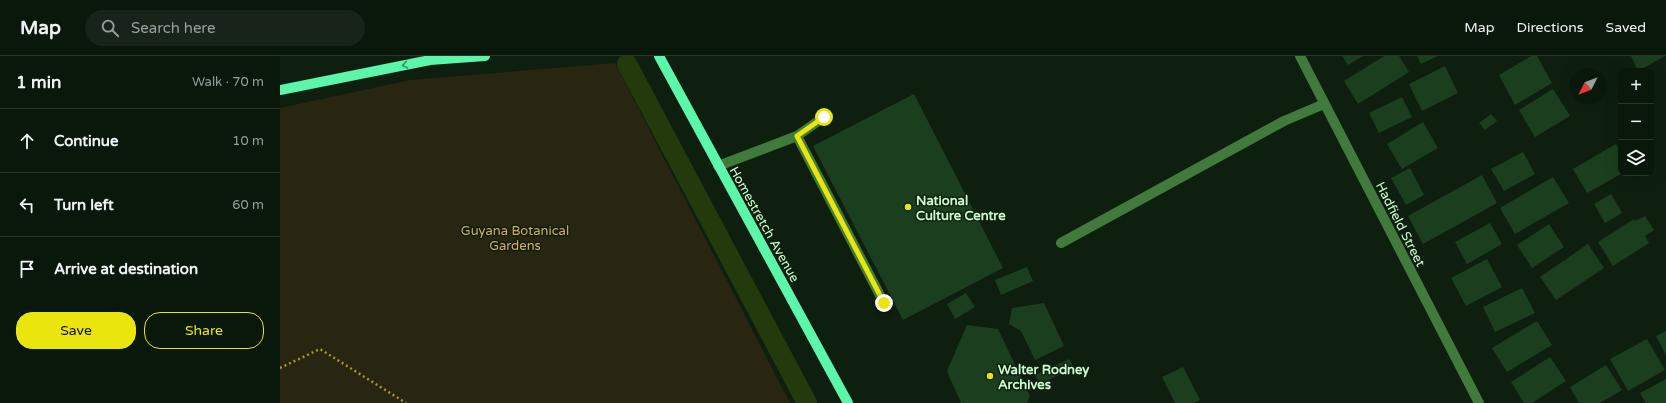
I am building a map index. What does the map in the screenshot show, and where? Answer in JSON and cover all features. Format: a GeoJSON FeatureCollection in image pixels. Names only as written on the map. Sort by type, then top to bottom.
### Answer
{"type":"FeatureCollection","features":[{"type":"Feature","properties":{"kind":"main road"},"geometry":{"type":"LineString","coordinates":[[280,90],[430,60],[485,56]]}},
{"type":"Feature","properties":{"kind":"main road","name":"Homestretch Avenue"},"geometry":{"type":"LineString","coordinates":[[659,56],[848,403]]}},
{"type":"Feature","properties":{"kind":"street","name":"Hadfield Street"},"geometry":{"type":"LineString","coordinates":[[1300,56],[1479,403]]}},
{"type":"Feature","properties":{"kind":"street"},"geometry":{"type":"LineString","coordinates":[[1061,243],[1284,121],[1324,104]]}},
{"type":"Feature","properties":{"kind":"street"},"geometry":{"type":"LineString","coordinates":[[718,166],[797,136],[824,117]]}},
{"type":"Feature","properties":{"kind":"street"},"geometry":{"type":"LineString","coordinates":[[797,136],[884,303]]}},
{"type":"Feature","properties":{"kind":"path"},"geometry":{"type":"LineString","coordinates":[[280,368],[320,349],[406,403]]}},
{"type":"Feature","properties":{"kind":"green space","name":"Guyana Botanical Gardens"},"geometry":{"type":"Polygon","coordinates":[[[615,63],[790,403],[280,403],[280,108],[410,80],[615,63]]]}},
{"type":"Feature","properties":{"kind":"building"},"geometry":{"type":"Polygon","coordinates":[[[1342,56],[1363,56],[1348,65],[1342,56]]]}},
{"type":"Feature","properties":{"kind":"building"},"geometry":{"type":"Polygon","coordinates":[[[1384,56],[1399,56],[1409,72],[1358,104],[1344,81],[1384,56]]]}},
{"type":"Feature","properties":{"kind":"building"},"geometry":{"type":"Polygon","coordinates":[[[1417,56],[1438,56],[1421,64],[1417,56]]]}},
{"type":"Feature","properties":{"kind":"building"},"geometry":{"type":"Polygon","coordinates":[[[1531,56],[1537,56],[1552,83],[1515,105],[1499,75],[1531,56]]]}},
{"type":"Feature","properties":{"kind":"building"},"geometry":{"type":"Polygon","coordinates":[[[1631,56],[1665,56],[1643,68],[1637,68],[1631,56]]]}},
{"type":"Feature","properties":{"kind":"building"},"geometry":{"type":"Polygon","coordinates":[[[1445,66],[1458,93],[1422,111],[1409,84],[1445,66]]]}},
{"type":"Feature","properties":{"kind":"building"},"geometry":{"type":"Polygon","coordinates":[[[1553,89],[1570,116],[1535,137],[1519,110],[1553,89]]]}},
{"type":"Feature","properties":{"kind":"building","name":"National Culture Centre"},"geometry":{"type":"Polygon","coordinates":[[[914,94],[1003,268],[903,320],[813,146],[914,94]]]}},
{"type":"Feature","properties":{"kind":"building"},"geometry":{"type":"Polygon","coordinates":[[[1402,97],[1412,117],[1379,133],[1369,113],[1402,97]]]}},
{"type":"Feature","properties":{"kind":"building"},"geometry":{"type":"Polygon","coordinates":[[[1491,114],[1497,121],[1485,130],[1479,123],[1491,114]]]}},
{"type":"Feature","properties":{"kind":"building"},"geometry":{"type":"Polygon","coordinates":[[[1423,122],[1438,148],[1402,169],[1387,144],[1423,122]]]}},
{"type":"Feature","properties":{"kind":"building"},"geometry":{"type":"Polygon","coordinates":[[[1616,144],[1618,148],[1618,176],[1587,193],[1573,169],[1616,144]]]}},
{"type":"Feature","properties":{"kind":"building"},"geometry":{"type":"Polygon","coordinates":[[[1523,152],[1535,174],[1504,191],[1491,169],[1523,152]]]}},
{"type":"Feature","properties":{"kind":"building"},"geometry":{"type":"Polygon","coordinates":[[[1410,168],[1424,195],[1406,205],[1391,178],[1410,168]]]}},
{"type":"Feature","properties":{"kind":"building"},"geometry":{"type":"Polygon","coordinates":[[[1482,175],[1497,203],[1423,244],[1408,216],[1482,175]]]}},
{"type":"Feature","properties":{"kind":"building"},"geometry":{"type":"Polygon","coordinates":[[[1553,177],[1569,203],[1515,234],[1500,208],[1553,177]]]}},
{"type":"Feature","properties":{"kind":"building"},"geometry":{"type":"Polygon","coordinates":[[[1611,194],[1622,213],[1605,223],[1594,204],[1611,194]]]}},
{"type":"Feature","properties":{"kind":"building"},"geometry":{"type":"Polygon","coordinates":[[[1645,216],[1654,230],[1645,236],[1649,243],[1613,266],[1598,242],[1634,219],[1635,221],[1645,216]]]}},
{"type":"Feature","properties":{"kind":"building"},"geometry":{"type":"Polygon","coordinates":[[[1490,223],[1502,244],[1467,264],[1455,242],[1490,223]]]}},
{"type":"Feature","properties":{"kind":"building"},"geometry":{"type":"Polygon","coordinates":[[[1549,224],[1564,247],[1532,268],[1517,245],[1549,224]]]}},
{"type":"Feature","properties":{"kind":"building"},"geometry":{"type":"Polygon","coordinates":[[[1588,244],[1604,268],[1556,300],[1540,277],[1588,244]]]}},
{"type":"Feature","properties":{"kind":"building"},"geometry":{"type":"Polygon","coordinates":[[[1487,259],[1502,287],[1466,306],[1451,278],[1487,259]]]}},
{"type":"Feature","properties":{"kind":"building"},"geometry":{"type":"Polygon","coordinates":[[[1027,267],[1033,281],[1001,295],[995,280],[1027,267]]]}},
{"type":"Feature","properties":{"kind":"building"},"geometry":{"type":"Polygon","coordinates":[[[1522,288],[1535,313],[1495,332],[1483,307],[1522,288]]]}},
{"type":"Feature","properties":{"kind":"building"},"geometry":{"type":"Polygon","coordinates":[[[966,293],[975,307],[955,319],[947,304],[966,293]]]}},
{"type":"Feature","properties":{"kind":"building"},"geometry":{"type":"Polygon","coordinates":[[[1044,303],[1064,346],[1035,360],[1021,331],[1009,324],[1012,308],[1044,303]]]}},
{"type":"Feature","properties":{"kind":"building"},"geometry":{"type":"Polygon","coordinates":[[[1537,321],[1552,345],[1507,372],[1492,348],[1537,321]]]}},
{"type":"Feature","properties":{"kind":"building"},"geometry":{"type":"Polygon","coordinates":[[[967,325],[998,329],[1030,396],[1027,403],[961,403],[947,371],[967,325]]]}},
{"type":"Feature","properties":{"kind":"building"},"geometry":{"type":"Polygon","coordinates":[[[1666,331],[1666,355],[1656,336],[1666,331]]]}},
{"type":"Feature","properties":{"kind":"building"},"geometry":{"type":"Polygon","coordinates":[[[1647,339],[1665,370],[1628,391],[1610,359],[1647,339]]]}},
{"type":"Feature","properties":{"kind":"building"},"geometry":{"type":"Polygon","coordinates":[[[1550,357],[1566,381],[1532,403],[1524,403],[1511,382],[1550,357]]]}},
{"type":"Feature","properties":{"kind":"building"},"geometry":{"type":"Polygon","coordinates":[[[1069,359],[1074,368],[1040,384],[1035,375],[1069,359]]]}},
{"type":"Feature","properties":{"kind":"building"},"geometry":{"type":"Polygon","coordinates":[[[1606,365],[1622,390],[1600,403],[1579,403],[1570,387],[1606,365]]]}},
{"type":"Feature","properties":{"kind":"building"},"geometry":{"type":"Polygon","coordinates":[[[1183,367],[1200,400],[1194,403],[1175,403],[1162,377],[1183,367]]]}},
{"type":"Feature","properties":{"kind":"building"},"geometry":{"type":"Polygon","coordinates":[[[1666,379],[1666,403],[1646,403],[1640,393],[1666,379]]]}},
{"type":"Feature","properties":{"kind":"waterway"},"geometry":{"type":"LineString","coordinates":[[627,64],[807,403]]}},
{"type":"Feature","properties":{"kind":"place","name":"National Culture Centre"},"geometry":{"type":"Point","coordinates":[908,207]}},
{"type":"Feature","properties":{"kind":"place","name":"Walter Rodney Archives"},"geometry":{"type":"Point","coordinates":[990,376]}},
{"type":"Feature","properties":{"kind":"route"},"geometry":{"type":"LineString","coordinates":[[824,117],[797,136],[884,303]]}}]}
